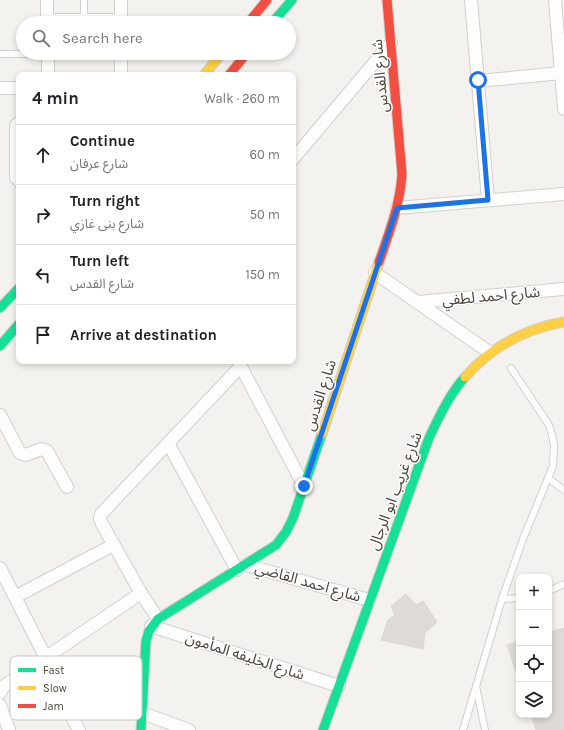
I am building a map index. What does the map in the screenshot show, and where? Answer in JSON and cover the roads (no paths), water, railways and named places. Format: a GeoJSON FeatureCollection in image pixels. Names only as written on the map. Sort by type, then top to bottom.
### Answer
{"type":"FeatureCollection","features":[{"type":"Feature","properties":{"kind":"street"},"geometry":{"type":"LineString","coordinates":[[47,0],[47,16]]}},
{"type":"Feature","properties":{"kind":"street"},"geometry":{"type":"LineString","coordinates":[[121,0],[121,16]]}},
{"type":"Feature","properties":{"kind":"street"},"geometry":{"type":"LineString","coordinates":[[254,16],[267,0]]}},
{"type":"Feature","properties":{"kind":"street"},"geometry":{"type":"LineString","coordinates":[[278,16],[292,0]]}},
{"type":"Feature","properties":{"kind":"street","name":"شارع القدس"},"geometry":{"type":"LineString","coordinates":[[154,622],[270,550],[281,540],[288,529],[304,486],[397,208],[401,191],[402,174],[387,0]]}},
{"type":"Feature","properties":{"kind":"street"},"geometry":{"type":"LineString","coordinates":[[471,0],[488,200]]}},
{"type":"Feature","properties":{"kind":"street"},"geometry":{"type":"LineString","coordinates":[[555,0],[562,56],[561,73],[564,109]]}},
{"type":"Feature","properties":{"kind":"street"},"geometry":{"type":"LineString","coordinates":[[296,155],[391,43]]}},
{"type":"Feature","properties":{"kind":"street"},"geometry":{"type":"LineString","coordinates":[[48,60],[48,72]]}},
{"type":"Feature","properties":{"kind":"street"},"geometry":{"type":"LineString","coordinates":[[121,60],[121,72]]}},
{"type":"Feature","properties":{"kind":"street"},"geometry":{"type":"LineString","coordinates":[[206,72],[216,60]]}},
{"type":"Feature","properties":{"kind":"street"},"geometry":{"type":"LineString","coordinates":[[231,72],[241,60]]}},
{"type":"Feature","properties":{"kind":"street"},"geometry":{"type":"LineString","coordinates":[[478,80],[561,73]]}},
{"type":"Feature","properties":{"kind":"street"},"geometry":{"type":"LineString","coordinates":[[0,88],[16,88]]}},
{"type":"Feature","properties":{"kind":"street"},"geometry":{"type":"LineString","coordinates":[[397,208],[564,194]]}},
{"type":"Feature","properties":{"kind":"street"},"geometry":{"type":"LineString","coordinates":[[375,273],[489,352]]}},
{"type":"Feature","properties":{"kind":"street","name":"شارع احمد لطفي"},"geometry":{"type":"LineString","coordinates":[[418,302],[564,289]]}},
{"type":"Feature","properties":{"kind":"street"},"geometry":{"type":"LineString","coordinates":[[0,308],[16,291]]}},
{"type":"Feature","properties":{"kind":"street","name":"شارع غريب ابو الرجال"},"geometry":{"type":"LineString","coordinates":[[323,730],[429,438],[448,400],[460,381],[475,364],[502,343],[523,333],[550,324],[564,322]]}},
{"type":"Feature","properties":{"kind":"street"},"geometry":{"type":"LineString","coordinates":[[0,346],[16,327]]}},
{"type":"Feature","properties":{"kind":"street"},"geometry":{"type":"LineString","coordinates":[[189,730],[142,713],[146,641],[154,622],[141,593],[102,524],[100,518],[101,514],[240,364],[304,486]]}},
{"type":"Feature","properties":{"kind":"street"},"geometry":{"type":"LineString","coordinates":[[0,415],[20,453],[26,455],[41,449],[47,451],[67,487]]}},
{"type":"Feature","properties":{"kind":"street"},"geometry":{"type":"LineString","coordinates":[[168,443],[242,567]]}},
{"type":"Feature","properties":{"kind":"street"},"geometry":{"type":"LineString","coordinates":[[15,597],[113,544]]}},
{"type":"Feature","properties":{"kind":"street","name":"شارع احمد القاضي"},"geometry":{"type":"LineString","coordinates":[[242,567],[369,600]]}},
{"type":"Feature","properties":{"kind":"street"},"geometry":{"type":"LineString","coordinates":[[0,568],[15,597],[41,656]]}},
{"type":"Feature","properties":{"kind":"street"},"geometry":{"type":"LineString","coordinates":[[49,656],[141,593]]}},
{"type":"Feature","properties":{"kind":"street","name":"شارع الخليفه المأمون"},"geometry":{"type":"LineString","coordinates":[[154,622],[339,686]]}},
{"type":"Feature","properties":{"kind":"street"},"geometry":{"type":"LineString","coordinates":[[0,693],[4,686],[10,682]]}},
{"type":"Feature","properties":{"kind":"street"},"geometry":{"type":"LineString","coordinates":[[0,705],[9,730]]}},
{"type":"Feature","properties":{"kind":"street"},"geometry":{"type":"LineString","coordinates":[[74,720],[79,730]]}},
{"type":"Feature","properties":{"kind":"street"},"geometry":{"type":"LineString","coordinates":[[141,730],[142,720]]}},
{"type":"Feature","properties":{"kind":"lane"},"geometry":{"type":"LineString","coordinates":[[84,0],[84,16]]}},
{"type":"Feature","properties":{"kind":"lane"},"geometry":{"type":"LineString","coordinates":[[0,54],[16,54]]}},
{"type":"Feature","properties":{"kind":"lane"},"geometry":{"type":"LineString","coordinates":[[16,121],[13,126],[13,179],[16,183]]}},
{"type":"Feature","properties":{"kind":"lane"},"geometry":{"type":"LineString","coordinates":[[464,730],[502,599],[523,539],[553,466],[554,456],[552,435],[549,425],[511,368]]}},
{"type":"Feature","properties":{"kind":"lane"},"geometry":{"type":"LineString","coordinates":[[548,478],[564,490]]}},
{"type":"Feature","properties":{"kind":"lane"},"geometry":{"type":"LineString","coordinates":[[552,590],[564,584]]}},
{"type":"Feature","properties":{"kind":"lane"},"geometry":{"type":"LineString","coordinates":[[502,599],[516,598]]}},
{"type":"Feature","properties":{"kind":"lane"},"geometry":{"type":"LineString","coordinates":[[476,685],[485,730]]}}]}
